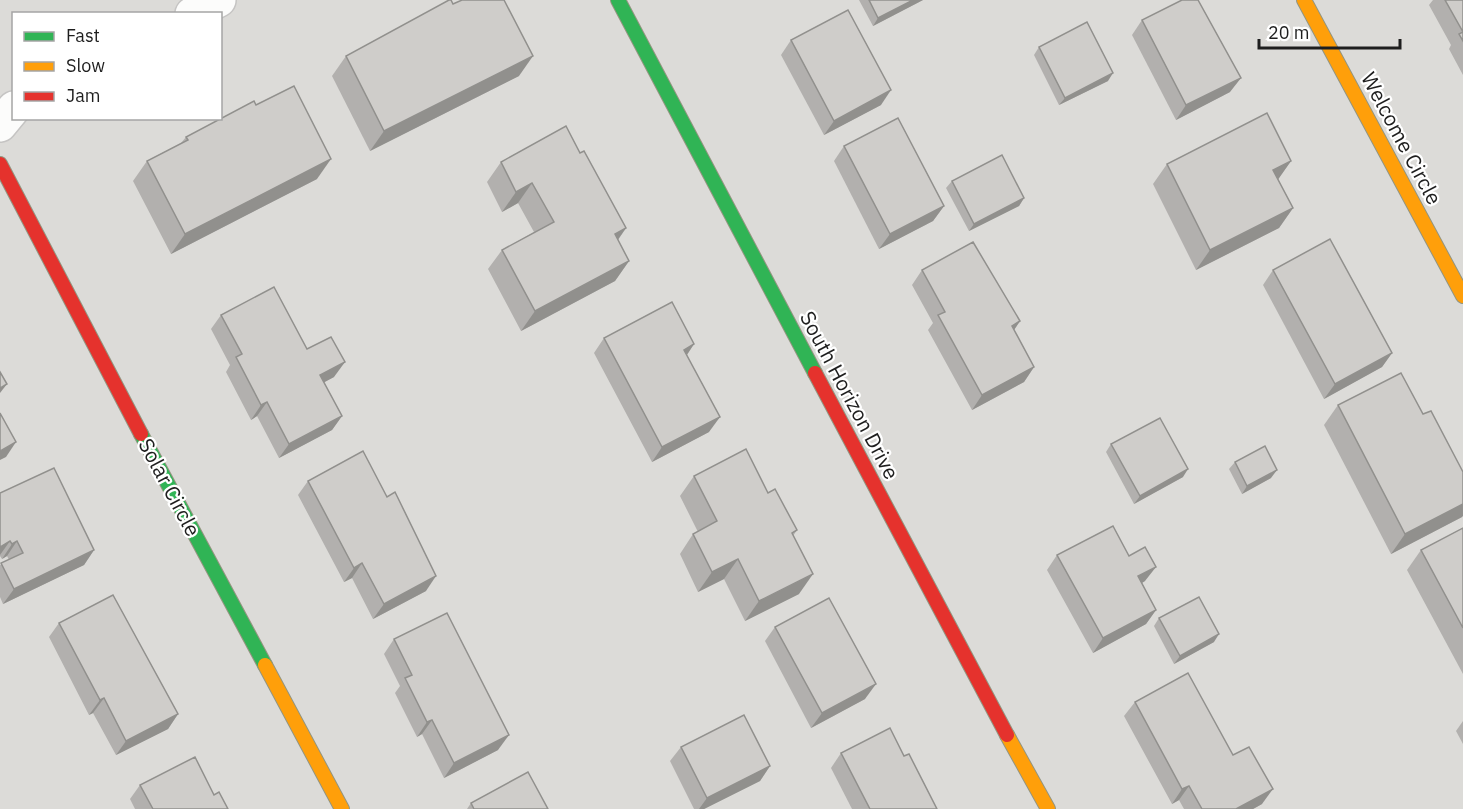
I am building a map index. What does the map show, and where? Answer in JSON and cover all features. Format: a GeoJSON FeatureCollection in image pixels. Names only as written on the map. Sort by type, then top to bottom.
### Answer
{"type":"FeatureCollection","features":[{"type":"Feature","properties":{"kind":"street"},"geometry":{"type":"LineString","coordinates":[[196,12],[219,0]]}},
{"type":"Feature","properties":{"kind":"street","name":"South Horizon Drive"},"geometry":{"type":"LineString","coordinates":[[618,0],[977,681],[1048,809]]}},
{"type":"Feature","properties":{"kind":"street","name":"Welcome Circle"},"geometry":{"type":"LineString","coordinates":[[1304,0],[1463,296]]}},
{"type":"Feature","properties":{"kind":"street"},"geometry":{"type":"LineString","coordinates":[[0,125],[12,110]]}},
{"type":"Feature","properties":{"kind":"street","name":"Solar Circle"},"geometry":{"type":"LineString","coordinates":[[0,164],[83,326],[342,809]]}},
{"type":"Feature","properties":{"kind":"shaded area"},"geometry":{"type":"Polygon","coordinates":[[[0,0],[1463,0],[1463,809],[0,809],[0,0]]]}},
{"type":"Feature","properties":{"kind":"building"},"geometry":{"type":"Polygon","coordinates":[[[449,0],[453,4],[462,0],[504,0],[533,56],[384,131],[346,56],[449,0]]]}},
{"type":"Feature","properties":{"kind":"building"},"geometry":{"type":"Polygon","coordinates":[[[869,0],[913,0],[878,18],[869,0]]]}},
{"type":"Feature","properties":{"kind":"building"},"geometry":{"type":"Polygon","coordinates":[[[1182,0],[1198,0],[1241,78],[1186,105],[1142,20],[1182,0]]]}},
{"type":"Feature","properties":{"kind":"building"},"geometry":{"type":"Polygon","coordinates":[[[1445,0],[1463,0],[1463,32],[1445,0]]]}},
{"type":"Feature","properties":{"kind":"building"},"geometry":{"type":"Polygon","coordinates":[[[848,10],[891,90],[834,121],[791,40],[848,10]]]}},
{"type":"Feature","properties":{"kind":"building"},"geometry":{"type":"Polygon","coordinates":[[[1087,22],[1113,73],[1065,98],[1039,47],[1087,22]]]}},
{"type":"Feature","properties":{"kind":"building"},"geometry":{"type":"Polygon","coordinates":[[[294,86],[331,159],[185,234],[147,161],[188,140],[186,137],[222,120],[254,101],[256,105],[294,86]]]}},
{"type":"Feature","properties":{"kind":"building"},"geometry":{"type":"Polygon","coordinates":[[[1267,113],[1291,161],[1273,170],[1293,208],[1210,250],[1167,164],[1267,113]]]}},
{"type":"Feature","properties":{"kind":"building"},"geometry":{"type":"Polygon","coordinates":[[[898,118],[944,206],[890,234],[844,146],[898,118]]]}},
{"type":"Feature","properties":{"kind":"building"},"geometry":{"type":"Polygon","coordinates":[[[566,126],[580,153],[584,151],[626,228],[615,234],[629,261],[535,311],[502,250],[554,222],[532,183],[516,192],[501,162],[566,126]]]}},
{"type":"Feature","properties":{"kind":"building"},"geometry":{"type":"Polygon","coordinates":[[[1002,155],[1024,198],[974,224],[952,181],[1002,155]]]}},
{"type":"Feature","properties":{"kind":"building"},"geometry":{"type":"Polygon","coordinates":[[[1330,239],[1392,353],[1335,384],[1273,270],[1330,239]]]}},
{"type":"Feature","properties":{"kind":"building"},"geometry":{"type":"Polygon","coordinates":[[[973,242],[1020,321],[1012,326],[1034,367],[982,395],[938,315],[945,312],[922,270],[973,242]]]}},
{"type":"Feature","properties":{"kind":"building"},"geometry":{"type":"Polygon","coordinates":[[[274,287],[307,349],[331,337],[345,362],[320,375],[342,416],[289,444],[267,402],[261,405],[236,357],[242,354],[221,315],[274,287]]]}},
{"type":"Feature","properties":{"kind":"building"},"geometry":{"type":"Polygon","coordinates":[[[672,302],[694,344],[684,350],[720,417],[662,447],[604,338],[672,302]]]}},
{"type":"Feature","properties":{"kind":"building"},"geometry":{"type":"Polygon","coordinates":[[[0,372],[7,384],[0,388],[0,372]]]}},
{"type":"Feature","properties":{"kind":"building"},"geometry":{"type":"Polygon","coordinates":[[[1401,373],[1423,414],[1431,411],[1463,472],[1463,504],[1405,534],[1338,405],[1401,373]]]}},
{"type":"Feature","properties":{"kind":"building"},"geometry":{"type":"Polygon","coordinates":[[[0,413],[16,442],[0,451],[0,413]]]}},
{"type":"Feature","properties":{"kind":"building"},"geometry":{"type":"Polygon","coordinates":[[[1160,418],[1188,469],[1140,496],[1111,444],[1160,418]]]}},
{"type":"Feature","properties":{"kind":"building"},"geometry":{"type":"Polygon","coordinates":[[[1265,446],[1277,470],[1247,486],[1235,462],[1265,446]]]}},
{"type":"Feature","properties":{"kind":"building"},"geometry":{"type":"Polygon","coordinates":[[[746,449],[768,493],[775,489],[797,530],[792,533],[813,574],[759,601],[738,559],[712,572],[693,534],[717,521],[694,476],[746,449]]]}},
{"type":"Feature","properties":{"kind":"building"},"geometry":{"type":"Polygon","coordinates":[[[363,451],[387,497],[395,492],[436,576],[384,604],[362,563],[354,568],[308,481],[363,451]]]}},
{"type":"Feature","properties":{"kind":"building"},"geometry":{"type":"Polygon","coordinates":[[[54,468],[94,550],[14,589],[1,563],[23,553],[17,541],[12,544],[10,541],[0,547],[0,493],[54,468]]]}},
{"type":"Feature","properties":{"kind":"building"},"geometry":{"type":"Polygon","coordinates":[[[1113,526],[1129,556],[1145,547],[1156,567],[1138,576],[1156,610],[1103,638],[1057,555],[1113,526]]]}},
{"type":"Feature","properties":{"kind":"building"},"geometry":{"type":"Polygon","coordinates":[[[1463,528],[1463,628],[1421,550],[1463,528]]]}},
{"type":"Feature","properties":{"kind":"building"},"geometry":{"type":"Polygon","coordinates":[[[113,595],[178,714],[126,741],[104,698],[100,700],[59,623],[113,595]]]}},
{"type":"Feature","properties":{"kind":"building"},"geometry":{"type":"Polygon","coordinates":[[[1199,597],[1219,634],[1180,656],[1159,618],[1199,597]]]}},
{"type":"Feature","properties":{"kind":"building"},"geometry":{"type":"Polygon","coordinates":[[[829,598],[876,684],[822,713],[775,627],[829,598]]]}},
{"type":"Feature","properties":{"kind":"building"},"geometry":{"type":"Polygon","coordinates":[[[447,613],[509,735],[454,763],[432,720],[427,722],[405,678],[412,675],[394,639],[447,613]]]}},
{"type":"Feature","properties":{"kind":"building"},"geometry":{"type":"Polygon","coordinates":[[[1188,673],[1233,755],[1249,747],[1273,789],[1236,809],[1202,809],[1189,786],[1182,789],[1135,702],[1188,673]]]}},
{"type":"Feature","properties":{"kind":"building"},"geometry":{"type":"Polygon","coordinates":[[[744,715],[770,766],[707,798],[681,747],[744,715]]]}},
{"type":"Feature","properties":{"kind":"building"},"geometry":{"type":"Polygon","coordinates":[[[890,728],[904,756],[909,754],[937,809],[870,809],[841,753],[890,728]]]}},
{"type":"Feature","properties":{"kind":"building"},"geometry":{"type":"Polygon","coordinates":[[[195,757],[214,795],[219,792],[228,809],[153,809],[140,785],[195,757]]]}},
{"type":"Feature","properties":{"kind":"building"},"geometry":{"type":"Polygon","coordinates":[[[528,772],[548,809],[474,809],[471,803],[528,772]]]}},
{"type":"Feature","properties":{"kind":"traffic: fast"},"geometry":{"type":"LineString","coordinates":[[618,0],[815,373]]}},
{"type":"Feature","properties":{"kind":"traffic: fast"},"geometry":{"type":"LineString","coordinates":[[141,434],[265,665]]}},
{"type":"Feature","properties":{"kind":"traffic: slow"},"geometry":{"type":"LineString","coordinates":[[1304,0],[1463,296]]}},
{"type":"Feature","properties":{"kind":"traffic: slow"},"geometry":{"type":"LineString","coordinates":[[265,665],[342,809]]}},
{"type":"Feature","properties":{"kind":"traffic: slow"},"geometry":{"type":"LineString","coordinates":[[1007,735],[1048,809]]}},
{"type":"Feature","properties":{"kind":"traffic: jam"},"geometry":{"type":"LineString","coordinates":[[0,164],[141,434]]}},
{"type":"Feature","properties":{"kind":"traffic: jam"},"geometry":{"type":"LineString","coordinates":[[815,373],[1007,735]]}}]}
